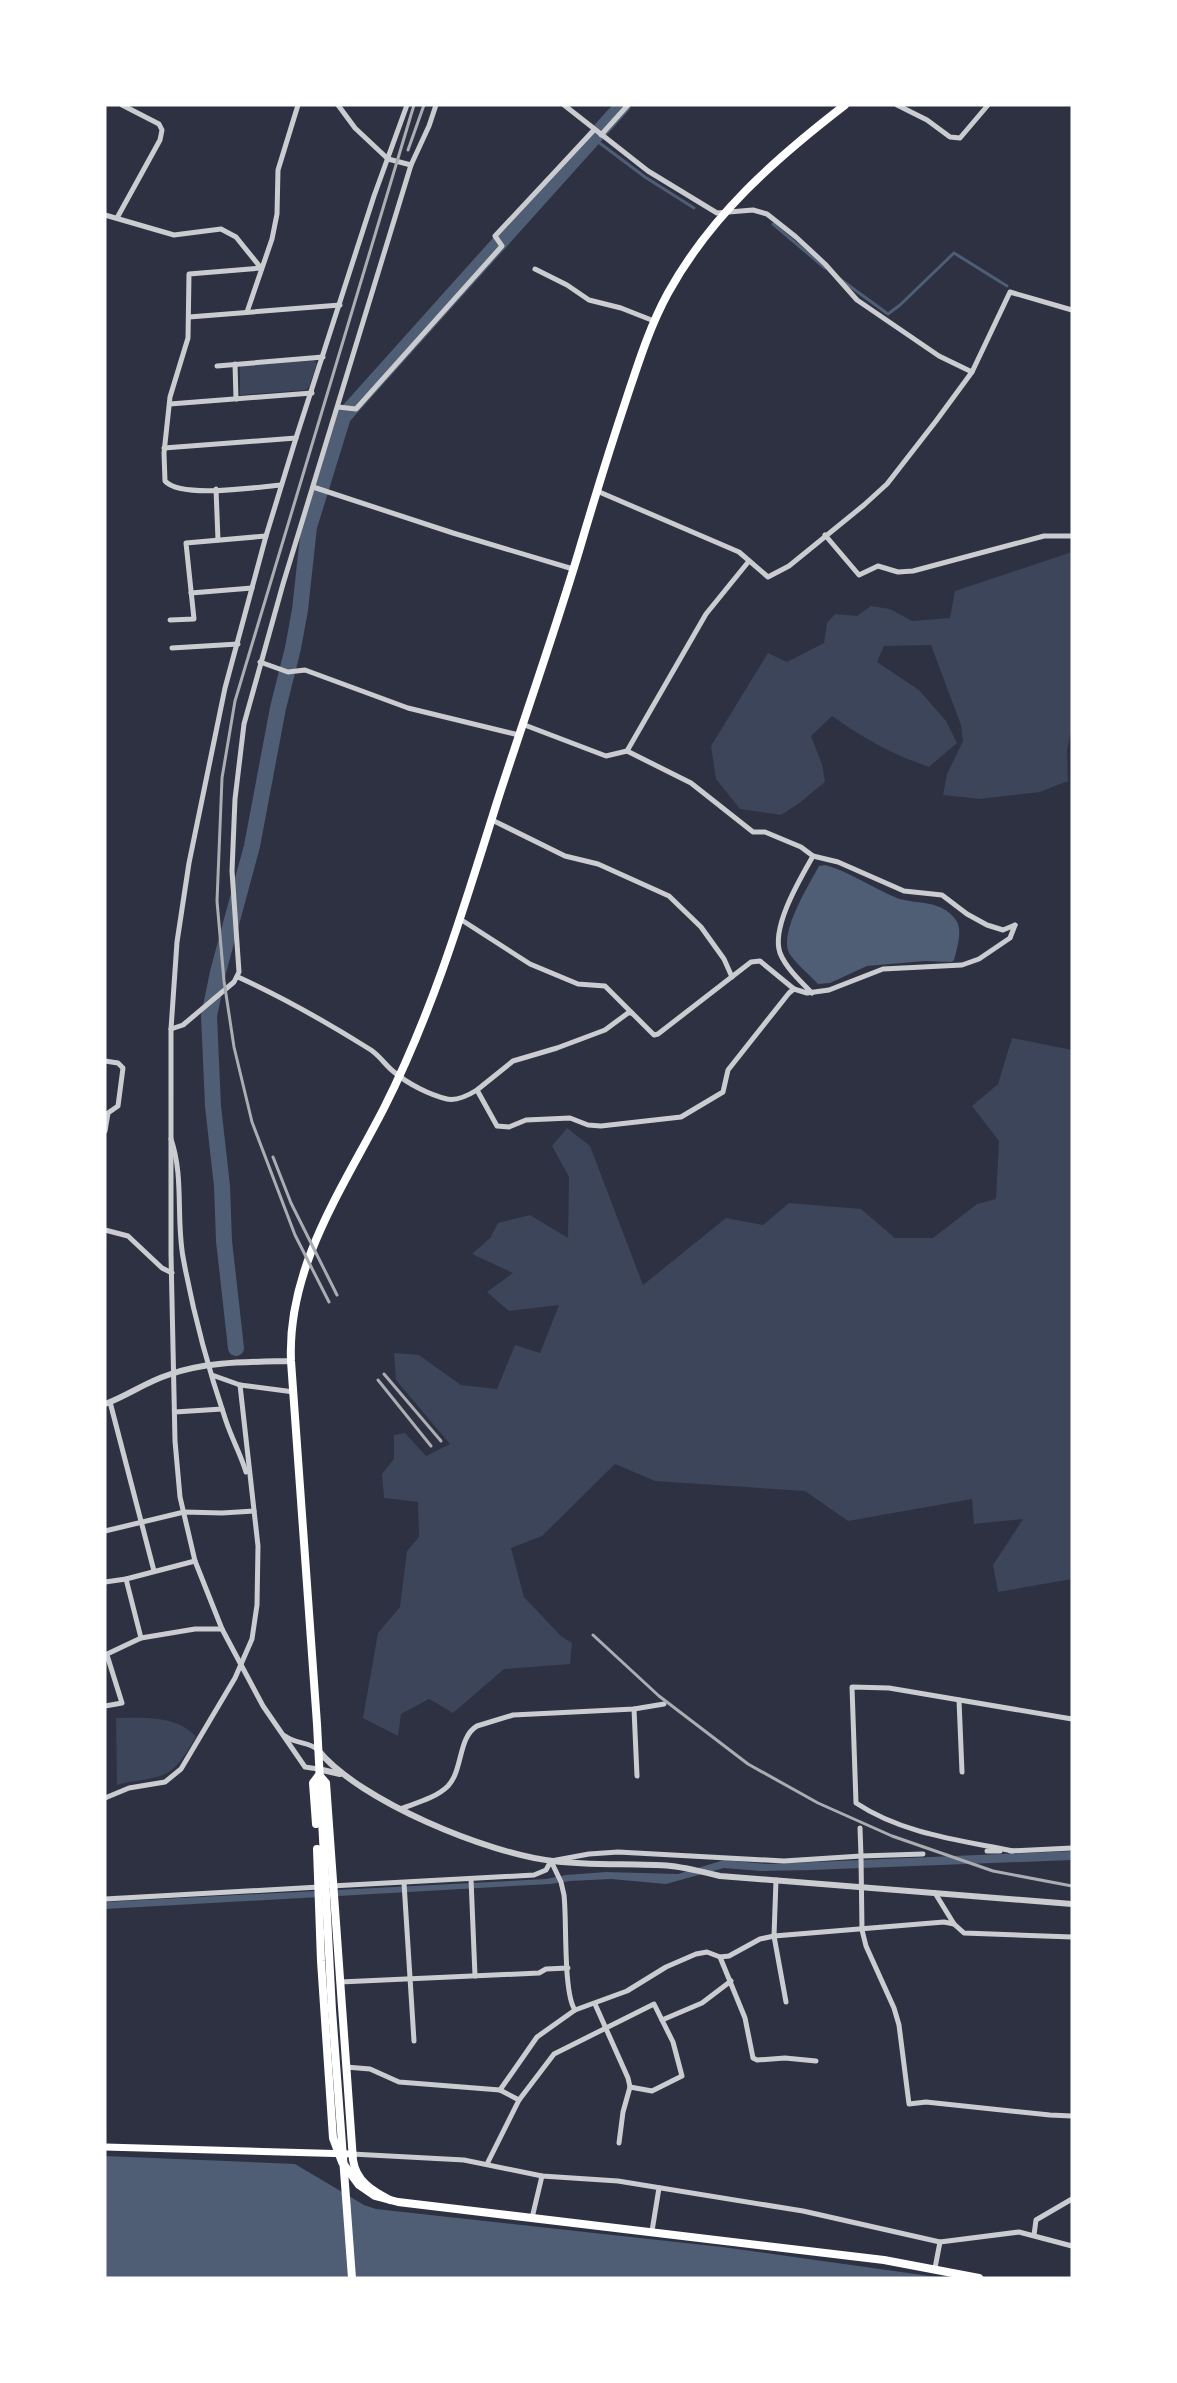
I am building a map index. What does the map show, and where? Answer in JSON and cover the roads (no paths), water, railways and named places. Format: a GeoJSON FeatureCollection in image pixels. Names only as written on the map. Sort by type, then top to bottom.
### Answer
{"type":"FeatureCollection","features":[{"type":"Feature","properties":{"kind":"highway"},"geometry":{"type":"LineString","coordinates":[[352,2278],[332,2010],[318,1750],[291,1361],[291,1327],[303,1272],[323,1224],[398,1076],[432,1001],[654,321],[682,269],[723,213],[790,147],[845,105]]}},
{"type":"Feature","properties":{"kind":"highway"},"geometry":{"type":"LineString","coordinates":[[325,1887],[340,1982],[354,2167],[360,2179],[374,2191],[390,2200]]}},
{"type":"Feature","properties":{"kind":"highway"},"geometry":{"type":"LineString","coordinates":[[325,1887],[328,2072],[333,2138],[346,2170],[359,2185],[375,2196],[390,2200],[652,2230],[934,2268],[979,2278]]}},
{"type":"Feature","properties":{"kind":"main road"},"geometry":{"type":"LineString","coordinates":[[105,2147],[352,2154]]}},
{"type":"Feature","properties":{"kind":"street"},"geometry":{"type":"LineString","coordinates":[[117,219],[160,140],[162,130],[159,124],[122,105]]}},
{"type":"Feature","properties":{"kind":"street"},"geometry":{"type":"LineString","coordinates":[[246,312],[274,231],[278,170],[298,105]]}},
{"type":"Feature","properties":{"kind":"street"},"geometry":{"type":"LineString","coordinates":[[338,105],[355,128],[388,159],[411,165]]}},
{"type":"Feature","properties":{"kind":"street"},"geometry":{"type":"LineString","coordinates":[[344,1775],[319,1772],[302,1766],[222,1629],[195,1561],[178,1479],[169,1134],[171,1029],[177,942],[189,863],[212,750],[252,588],[296,438],[374,196],[407,105]]}},
{"type":"Feature","properties":{"kind":"street"},"geometry":{"type":"LineString","coordinates":[[171,1029],[183,1025],[238,977],[232,871],[235,799],[244,724],[260,662],[411,165],[436,105]]}},
{"type":"Feature","properties":{"kind":"street"},"geometry":{"type":"LineString","coordinates":[[564,105],[648,171],[717,213],[753,210],[767,214],[825,264],[857,300],[939,356],[972,372]]}},
{"type":"Feature","properties":{"kind":"street"},"geometry":{"type":"LineString","coordinates":[[601,135],[628,105]]}},
{"type":"Feature","properties":{"kind":"street"},"geometry":{"type":"LineString","coordinates":[[897,105],[927,120],[956,139],[960,138],[988,105]]}},
{"type":"Feature","properties":{"kind":"street"},"geometry":{"type":"LineString","coordinates":[[338,407],[356,408],[502,246],[495,236],[594,130]]}},
{"type":"Feature","properties":{"kind":"street"},"geometry":{"type":"LineString","coordinates":[[105,215],[174,235],[221,229],[236,237],[261,268]]}},
{"type":"Feature","properties":{"kind":"street"},"geometry":{"type":"LineString","coordinates":[[261,268],[189,274],[186,348],[170,404],[164,448],[165,481],[167,484],[190,490],[281,485]]}},
{"type":"Feature","properties":{"kind":"street"},"geometry":{"type":"LineString","coordinates":[[535,269],[567,285],[589,300],[621,308],[654,321]]}},
{"type":"Feature","properties":{"kind":"street"},"geometry":{"type":"LineString","coordinates":[[597,491],[739,552],[768,577],[772,576],[789,566],[864,506],[887,484],[972,372],[1010,292],[1072,310]]}},
{"type":"Feature","properties":{"kind":"street"},"geometry":{"type":"LineString","coordinates":[[189,316],[340,305]]}},
{"type":"Feature","properties":{"kind":"street"},"geometry":{"type":"LineString","coordinates":[[217,366],[323,357]]}},
{"type":"Feature","properties":{"kind":"street"},"geometry":{"type":"LineString","coordinates":[[235,364],[236,399]]}},
{"type":"Feature","properties":{"kind":"street"},"geometry":{"type":"LineString","coordinates":[[170,404],[312,393]]}},
{"type":"Feature","properties":{"kind":"street"},"geometry":{"type":"LineString","coordinates":[[164,448],[296,438]]}},
{"type":"Feature","properties":{"kind":"street"},"geometry":{"type":"LineString","coordinates":[[314,487],[453,533],[573,568]]}},
{"type":"Feature","properties":{"kind":"street"},"geometry":{"type":"LineString","coordinates":[[216,489],[218,540]]}},
{"type":"Feature","properties":{"kind":"street"},"geometry":{"type":"LineString","coordinates":[[825,535],[860,575],[878,566],[898,572],[913,571],[1044,536],[1072,536]]}},
{"type":"Feature","properties":{"kind":"street"},"geometry":{"type":"LineString","coordinates":[[170,620],[194,619],[186,543],[266,536]]}},
{"type":"Feature","properties":{"kind":"street"},"geometry":{"type":"LineString","coordinates":[[627,751],[706,614],[749,561]]}},
{"type":"Feature","properties":{"kind":"street"},"geometry":{"type":"LineString","coordinates":[[191,593],[252,588]]}},
{"type":"Feature","properties":{"kind":"street"},"geometry":{"type":"LineString","coordinates":[[172,648],[238,644]]}},
{"type":"Feature","properties":{"kind":"street"},"geometry":{"type":"LineString","coordinates":[[260,662],[288,672],[305,670],[408,708],[519,735]]}},
{"type":"Feature","properties":{"kind":"street"},"geometry":{"type":"LineString","coordinates":[[460,919],[530,964],[578,984],[604,986],[654,1035],[751,962],[760,961],[794,989],[812,993],[839,986],[883,969],[962,966],[979,960],[1010,938],[1015,925],[1003,930],[987,926],[938,893],[904,891],[838,862],[813,856],[801,847],[765,832],[753,832],[691,783],[627,751],[606,756],[522,724]]}},
{"type":"Feature","properties":{"kind":"street"},"geometry":{"type":"LineString","coordinates":[[492,820],[565,856],[598,864],[669,896],[701,927],[724,959],[732,977]]}},
{"type":"Feature","properties":{"kind":"street"},"geometry":{"type":"LineString","coordinates":[[812,993],[782,957],[778,938],[795,889],[813,856]]}},
{"type":"Feature","properties":{"kind":"street"},"geometry":{"type":"LineString","coordinates":[[238,977],[279,996],[374,1052],[398,1076],[433,1095],[450,1100],[469,1095],[513,1061],[604,1030],[628,1013],[632,1013]]}},
{"type":"Feature","properties":{"kind":"street"},"geometry":{"type":"LineString","coordinates":[[477,1090],[497,1126],[504,1127],[526,1120],[570,1118],[594,1126],[681,1117],[723,1092],[728,1070],[794,989]]}},
{"type":"Feature","properties":{"kind":"street"},"geometry":{"type":"LineString","coordinates":[[105,1061],[118,1063],[123,1068],[118,1106],[106,1112],[105,1131]]}},
{"type":"Feature","properties":{"kind":"street"},"geometry":{"type":"LineString","coordinates":[[169,1134],[178,1162],[181,1248],[209,1366],[222,1409],[250,1483]]}},
{"type":"Feature","properties":{"kind":"street"},"geometry":{"type":"LineString","coordinates":[[105,1230],[128,1236],[162,1268],[172,1273]]}},
{"type":"Feature","properties":{"kind":"street"},"geometry":{"type":"LineString","coordinates":[[154,1571],[107,1403],[174,1373],[209,1366],[291,1361]]}},
{"type":"Feature","properties":{"kind":"street"},"geometry":{"type":"LineString","coordinates":[[212,1375],[240,1385],[294,1392]]}},
{"type":"Feature","properties":{"kind":"street"},"geometry":{"type":"LineString","coordinates":[[105,1798],[129,1788],[161,1783],[175,1775],[192,1753],[241,1665],[252,1639],[256,1615],[258,1546],[240,1385]]}},
{"type":"Feature","properties":{"kind":"street"},"geometry":{"type":"LineString","coordinates":[[175,1412],[222,1409]]}},
{"type":"Feature","properties":{"kind":"street"},"geometry":{"type":"LineString","coordinates":[[105,1531],[184,1512],[254,1511]]}},
{"type":"Feature","properties":{"kind":"street"},"geometry":{"type":"LineString","coordinates":[[105,1582],[126,1579],[195,1561]]}},
{"type":"Feature","properties":{"kind":"street"},"geometry":{"type":"LineString","coordinates":[[126,1579],[141,1638]]}},
{"type":"Feature","properties":{"kind":"street"},"geometry":{"type":"LineString","coordinates":[[105,1706],[122,1703],[106,1655],[141,1638],[195,1629],[222,1629]]}},
{"type":"Feature","properties":{"kind":"street"},"geometry":{"type":"LineString","coordinates":[[1013,1851],[932,1835],[860,1809],[856,1803],[852,1687],[889,1688],[1072,1719]]}},
{"type":"Feature","properties":{"kind":"street"},"geometry":{"type":"LineString","coordinates":[[959,1700],[962,1772]]}},
{"type":"Feature","properties":{"kind":"street"},"geometry":{"type":"LineString","coordinates":[[400,1809],[433,1796],[449,1785],[458,1768],[467,1737],[477,1726],[513,1715],[634,1709],[664,1704]]}},
{"type":"Feature","properties":{"kind":"street"},"geometry":{"type":"LineString","coordinates":[[634,1709],[637,1776]]}},
{"type":"Feature","properties":{"kind":"street"},"geometry":{"type":"LineString","coordinates":[[280,1730],[294,1742],[309,1744],[344,1775],[400,1809],[467,1838],[509,1852],[551,1861],[583,1864],[671,1866],[720,1876],[1072,1904]]}},
{"type":"Feature","properties":{"kind":"street"},"geometry":{"type":"LineString","coordinates":[[860,1828],[862,1930],[866,1946],[894,2008],[899,2025],[909,2104],[926,2102],[1072,2116]]}},
{"type":"Feature","properties":{"kind":"street"},"geometry":{"type":"LineString","coordinates":[[987,1851],[1072,1848]]}},
{"type":"Feature","properties":{"kind":"street"},"geometry":{"type":"LineString","coordinates":[[551,1861],[589,1854],[618,1852],[784,1861],[923,1854]]}},
{"type":"Feature","properties":{"kind":"street"},"geometry":{"type":"LineString","coordinates":[[105,1899],[534,1875],[546,1870],[551,1861]]}},
{"type":"Feature","properties":{"kind":"street"},"geometry":{"type":"LineString","coordinates":[[551,1861],[564,1895],[568,1968],[575,2010]]}},
{"type":"Feature","properties":{"kind":"street"},"geometry":{"type":"LineString","coordinates":[[471,1879],[475,1976]]}},
{"type":"Feature","properties":{"kind":"street"},"geometry":{"type":"LineString","coordinates":[[776,1880],[774,1936],[786,2002]]}},
{"type":"Feature","properties":{"kind":"street"},"geometry":{"type":"LineString","coordinates":[[404,1883],[414,2042]]}},
{"type":"Feature","properties":{"kind":"street"},"geometry":{"type":"LineString","coordinates":[[935,1893],[954,1924],[964,1933],[1072,1937]]}},
{"type":"Feature","properties":{"kind":"street"},"geometry":{"type":"LineString","coordinates":[[500,2090],[537,2037],[575,2010],[627,1991],[688,1957],[707,1952],[720,1957],[729,1956],[760,1939],[774,1936],[944,1922],[954,1924]]}},
{"type":"Feature","properties":{"kind":"street"},"geometry":{"type":"LineString","coordinates":[[720,1957],[745,2018],[753,2058],[757,2060],[785,2058],[816,2061]]}},
{"type":"Feature","properties":{"kind":"street"},"geometry":{"type":"LineString","coordinates":[[340,1982],[539,1973],[546,1969],[568,1968]]}},
{"type":"Feature","properties":{"kind":"street"},"geometry":{"type":"LineString","coordinates":[[662,2020],[702,2003],[731,1981]]}},
{"type":"Feature","properties":{"kind":"street"},"geometry":{"type":"LineString","coordinates":[[595,2004],[630,2087],[623,2112],[619,2143]]}},
{"type":"Feature","properties":{"kind":"street"},"geometry":{"type":"LineString","coordinates":[[487,2164],[519,2100],[554,2054],[654,2004],[673,2042],[682,2076],[652,2091],[630,2087]]}},
{"type":"Feature","properties":{"kind":"street"},"geometry":{"type":"LineString","coordinates":[[328,2072],[370,2069],[399,2082],[500,2090],[519,2100]]}},
{"type":"Feature","properties":{"kind":"street"},"geometry":{"type":"LineString","coordinates":[[352,2154],[453,2159],[542,2176],[618,2181],[803,2211],[940,2242],[1019,2232],[1072,2247]]}},
{"type":"Feature","properties":{"kind":"street"},"geometry":{"type":"LineString","coordinates":[[532,2218],[542,2176]]}},
{"type":"Feature","properties":{"kind":"street"},"geometry":{"type":"LineString","coordinates":[[652,2230],[659,2188]]}},
{"type":"Feature","properties":{"kind":"street"},"geometry":{"type":"LineString","coordinates":[[1034,2235],[1036,2220],[1072,2199]]}},
{"type":"Feature","properties":{"kind":"street"},"geometry":{"type":"LineString","coordinates":[[934,2268],[940,2242]]}},
{"type":"Feature","properties":{"kind":"waterway"},"geometry":{"type":"LineString","coordinates":[[236,1348],[224,1241],[222,1186],[213,1106],[209,1016],[218,972],[252,846],[278,708],[293,648],[300,610],[309,527],[343,417],[623,105]]}},
{"type":"Feature","properties":{"kind":"waterway"},"geometry":{"type":"LineString","coordinates":[[593,138],[645,177],[694,208]]}},
{"type":"Feature","properties":{"kind":"waterway"},"geometry":{"type":"LineString","coordinates":[[773,224],[825,268]]}},
{"type":"Feature","properties":{"kind":"waterway"},"geometry":{"type":"LineString","coordinates":[[840,279],[888,314],[954,253],[1007,286]]}},
{"type":"Feature","properties":{"kind":"railway"},"geometry":{"type":"LineString","coordinates":[[329,1302],[295,1235],[252,1122],[234,1047],[224,981],[217,901],[222,778],[235,701],[414,105]]}},
{"type":"Feature","properties":{"kind":"railway"},"geometry":{"type":"LineString","coordinates":[[408,150],[424,105]]}},
{"type":"Feature","properties":{"kind":"railway"},"geometry":{"type":"LineString","coordinates":[[273,1157],[291,1203],[337,1295]]}},
{"type":"Feature","properties":{"kind":"railway"},"geometry":{"type":"LineString","coordinates":[[384,1374],[441,1441]]}},
{"type":"Feature","properties":{"kind":"railway"},"geometry":{"type":"LineString","coordinates":[[378,1380],[431,1446]]}},
{"type":"Feature","properties":{"kind":"railway"},"geometry":{"type":"LineString","coordinates":[[593,1635],[659,1696],[748,1764],[818,1803],[892,1836],[993,1871],[1072,1886]]}}]}
